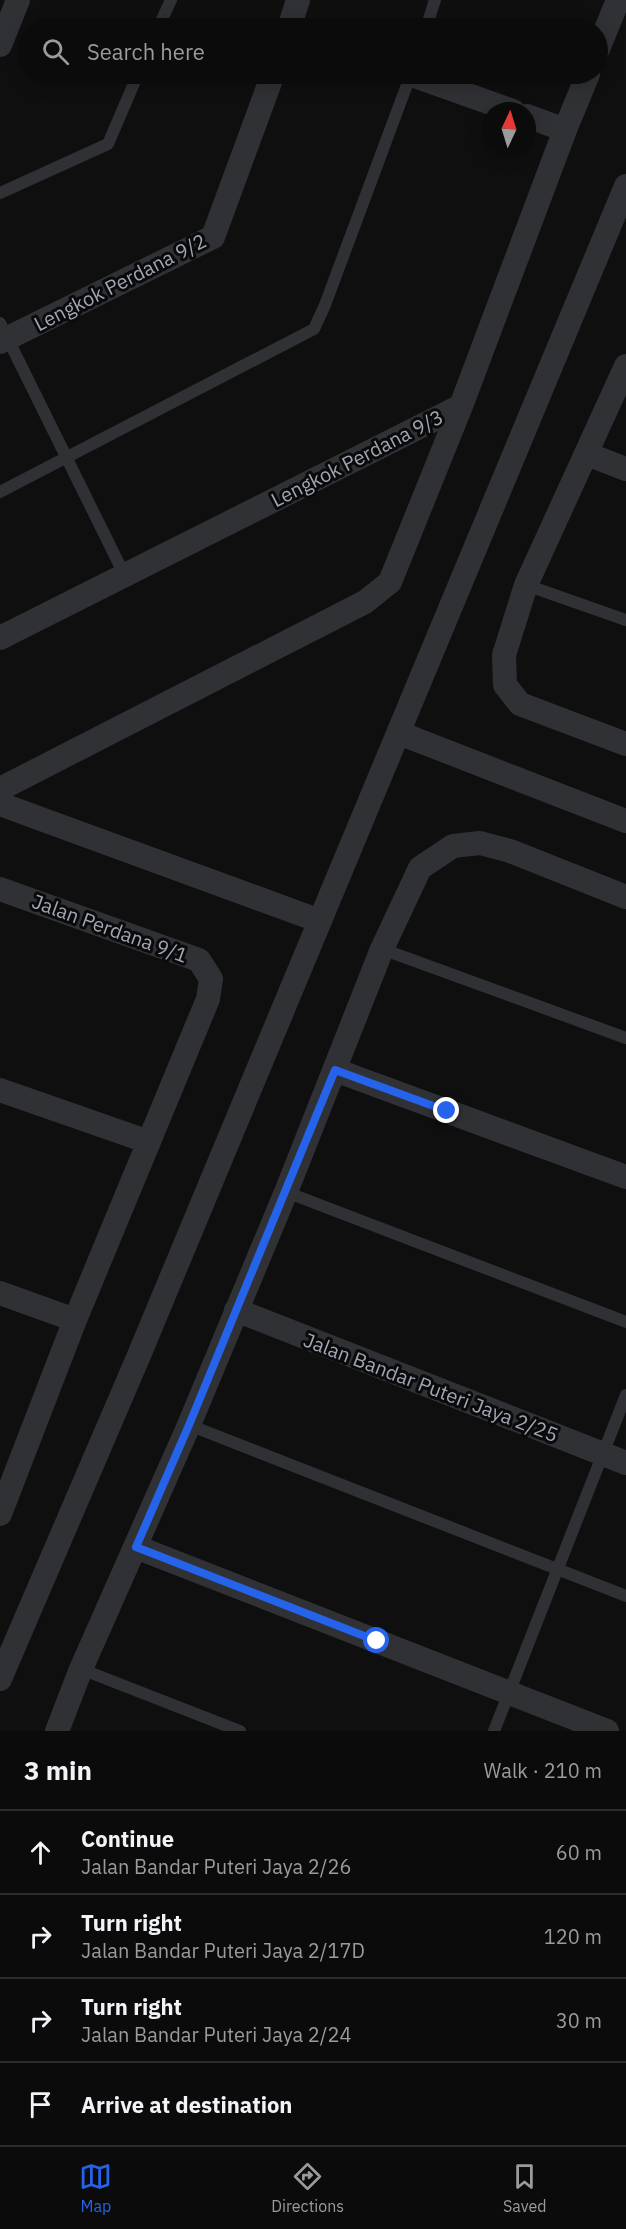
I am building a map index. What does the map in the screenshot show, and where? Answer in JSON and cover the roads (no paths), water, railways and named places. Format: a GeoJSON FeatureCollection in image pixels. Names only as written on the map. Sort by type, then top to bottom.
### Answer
{"type":"FeatureCollection","features":[{"type":"Feature","properties":{"kind":"street"},"geometry":{"type":"LineString","coordinates":[[0,45],[18,0]]}},
{"type":"Feature","properties":{"kind":"street"},"geometry":{"type":"LineString","coordinates":[[292,18],[298,0]]}},
{"type":"Feature","properties":{"kind":"street"},"geometry":{"type":"LineString","coordinates":[[608,24],[618,0]]}},
{"type":"Feature","properties":{"kind":"street","name":"Lengkok Perdana 9/2"},"geometry":{"type":"LineString","coordinates":[[3,334],[213,237],[269,84]]}},
{"type":"Feature","properties":{"kind":"street"},"geometry":{"type":"LineString","coordinates":[[438,84],[488,102]]}},
{"type":"Feature","properties":{"kind":"street","name":"Lengkok Perdana 9/3"},"geometry":{"type":"LineString","coordinates":[[0,638],[461,406],[564,129],[584,84]]}},
{"type":"Feature","properties":{"kind":"street"},"geometry":{"type":"LineString","coordinates":[[536,119],[564,129]]}},
{"type":"Feature","properties":{"kind":"street"},"geometry":{"type":"LineString","coordinates":[[0,1679],[137,1360],[626,186]]}},
{"type":"Feature","properties":{"kind":"street"},"geometry":{"type":"LineString","coordinates":[[626,366],[526,585],[504,655],[505,685],[520,704],[626,744]]}},
{"type":"Feature","properties":{"kind":"street"},"geometry":{"type":"LineString","coordinates":[[0,789],[365,602],[390,582],[461,406]]}},
{"type":"Feature","properties":{"kind":"street"},"geometry":{"type":"LineString","coordinates":[[586,454],[626,469]]}},
{"type":"Feature","properties":{"kind":"street"},"geometry":{"type":"LineString","coordinates":[[399,733],[626,821]]}},
{"type":"Feature","properties":{"kind":"street"},"geometry":{"type":"LineString","coordinates":[[0,804],[320,921]]}},
{"type":"Feature","properties":{"kind":"street"},"geometry":{"type":"LineString","coordinates":[[57,1731],[81,1669],[189,1425],[286,1192],[382,949],[420,868],[453,846],[480,843],[510,851],[626,897]]}},
{"type":"Feature","properties":{"kind":"street","name":"Jalan Perdana 9/1"},"geometry":{"type":"LineString","coordinates":[[0,889],[199,960],[211,979],[208,999],[149,1142]]}},
{"type":"Feature","properties":{"kind":"street"},"geometry":{"type":"LineString","coordinates":[[335,1070],[626,1177]]}},
{"type":"Feature","properties":{"kind":"street"},"geometry":{"type":"LineString","coordinates":[[0,1090],[149,1142],[75,1320],[2,1506]]}},
{"type":"Feature","properties":{"kind":"street"},"geometry":{"type":"LineString","coordinates":[[0,1293],[75,1320]]}},
{"type":"Feature","properties":{"kind":"street","name":"Jalan Bandar Puteri Jaya 2/25"},"geometry":{"type":"LineString","coordinates":[[236,1310],[626,1463]]}},
{"type":"Feature","properties":{"kind":"street"},"geometry":{"type":"LineString","coordinates":[[136,1547],[607,1731]]}},
{"type":"Feature","properties":{"kind":"lane"},"geometry":{"type":"LineString","coordinates":[[163,18],[171,0]]}},
{"type":"Feature","properties":{"kind":"lane"},"geometry":{"type":"LineString","coordinates":[[429,18],[435,0]]}},
{"type":"Feature","properties":{"kind":"lane"},"geometry":{"type":"LineString","coordinates":[[0,193],[108,144],[134,84]]}},
{"type":"Feature","properties":{"kind":"lane"},"geometry":{"type":"LineString","coordinates":[[0,492],[314,329],[325,305],[406,84]]}},
{"type":"Feature","properties":{"kind":"lane"},"geometry":{"type":"LineString","coordinates":[[3,334],[124,574]]}},
{"type":"Feature","properties":{"kind":"lane"},"geometry":{"type":"LineString","coordinates":[[526,585],[626,620]]}},
{"type":"Feature","properties":{"kind":"lane"},"geometry":{"type":"LineString","coordinates":[[382,949],[626,1038]]}},
{"type":"Feature","properties":{"kind":"lane"},"geometry":{"type":"LineString","coordinates":[[286,1192],[626,1322]]}},
{"type":"Feature","properties":{"kind":"lane"},"geometry":{"type":"LineString","coordinates":[[494,1731],[626,1395]]}},
{"type":"Feature","properties":{"kind":"lane"},"geometry":{"type":"LineString","coordinates":[[189,1425],[626,1596]]}},
{"type":"Feature","properties":{"kind":"lane"},"geometry":{"type":"LineString","coordinates":[[81,1669],[240,1731]]}}]}
